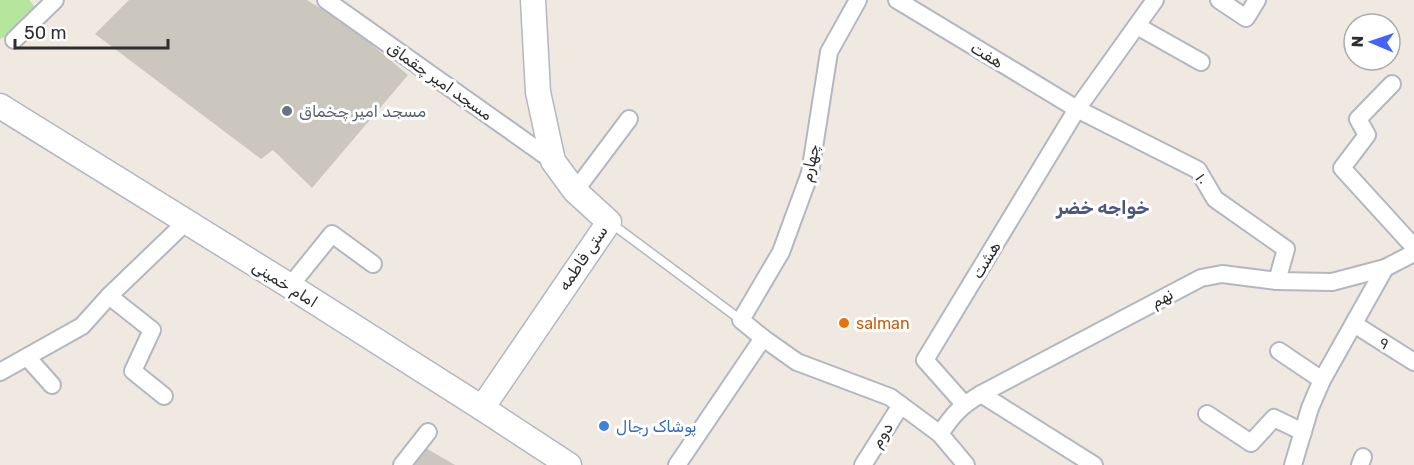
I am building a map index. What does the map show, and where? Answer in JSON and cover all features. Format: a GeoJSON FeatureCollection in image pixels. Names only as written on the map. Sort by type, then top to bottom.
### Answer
{"type":"FeatureCollection","features":[{"type":"Feature","properties":{"kind":"main road","name":"ستی فاطمه"},"geometry":{"type":"LineString","coordinates":[[482,408],[609,222],[576,191],[553,161],[538,92],[533,0]]}},
{"type":"Feature","properties":{"kind":"main road","name":"امام خمینی"},"geometry":{"type":"LineString","coordinates":[[0,106],[290,286],[569,465]]}},
{"type":"Feature","properties":{"kind":"street"},"geometry":{"type":"LineString","coordinates":[[14,40],[55,0]]}},
{"type":"Feature","properties":{"kind":"street","name":"مسجد امیر چقماق"},"geometry":{"type":"LineString","coordinates":[[326,0],[553,161]]}},
{"type":"Feature","properties":{"kind":"street","name":"چهارم"},"geometry":{"type":"LineString","coordinates":[[741,320],[781,252],[810,173],[829,52],[858,0]]}},
{"type":"Feature","properties":{"kind":"street","name":"هفت"},"geometry":{"type":"LineString","coordinates":[[897,0],[1077,109]]}},
{"type":"Feature","properties":{"kind":"street"},"geometry":{"type":"LineString","coordinates":[[1077,109],[1155,0]]}},
{"type":"Feature","properties":{"kind":"street"},"geometry":{"type":"LineString","coordinates":[[1219,0],[1246,18],[1257,0]]}},
{"type":"Feature","properties":{"kind":"street"},"geometry":{"type":"LineString","coordinates":[[1137,26],[1201,62]]}},
{"type":"Feature","properties":{"kind":"street"},"geometry":{"type":"LineString","coordinates":[[1392,84],[1358,119],[1367,135],[1342,168],[1414,247]]}},
{"type":"Feature","properties":{"kind":"street","name":"۱۰"},"geometry":{"type":"LineString","coordinates":[[1077,109],[1198,170],[1215,200],[1286,249],[1277,281]]}},
{"type":"Feature","properties":{"kind":"street","name":"هشت"},"geometry":{"type":"LineString","coordinates":[[964,404],[925,360],[1077,109]]}},
{"type":"Feature","properties":{"kind":"street"},"geometry":{"type":"LineString","coordinates":[[576,191],[629,119]]}},
{"type":"Feature","properties":{"kind":"street"},"geometry":{"type":"LineString","coordinates":[[0,372],[82,326],[109,296],[186,222]]}},
{"type":"Feature","properties":{"kind":"street"},"geometry":{"type":"LineString","coordinates":[[290,286],[332,234],[373,264]]}},
{"type":"Feature","properties":{"kind":"street","name":"نهم"},"geometry":{"type":"LineString","coordinates":[[940,434],[951,417],[964,404],[1201,278],[1222,274],[1277,281],[1332,282],[1385,268],[1414,253]]}},
{"type":"Feature","properties":{"kind":"street"},"geometry":{"type":"LineString","coordinates":[[1295,464],[1310,408],[1322,380],[1385,268]]}},
{"type":"Feature","properties":{"kind":"street"},"geometry":{"type":"LineString","coordinates":[[109,296],[152,330],[134,371],[164,396]]}},
{"type":"Feature","properties":{"kind":"street"},"geometry":{"type":"LineString","coordinates":[[741,320],[797,362],[890,397],[940,434],[966,465]]}},
{"type":"Feature","properties":{"kind":"street","name":"۹"},"geometry":{"type":"LineString","coordinates":[[1354,324],[1414,362]]}},
{"type":"Feature","properties":{"kind":"street"},"geometry":{"type":"LineString","coordinates":[[677,465],[763,338]]}},
{"type":"Feature","properties":{"kind":"street"},"geometry":{"type":"LineString","coordinates":[[1280,351],[1322,380]]}},
{"type":"Feature","properties":{"kind":"street"},"geometry":{"type":"LineString","coordinates":[[27,357],[51,385]]}},
{"type":"Feature","properties":{"kind":"street"},"geometry":{"type":"LineString","coordinates":[[981,394],[1094,465]]}},
{"type":"Feature","properties":{"kind":"street","name":"دوم"},"geometry":{"type":"LineString","coordinates":[[863,465],[902,405]]}},
{"type":"Feature","properties":{"kind":"street"},"geometry":{"type":"LineString","coordinates":[[1207,414],[1251,443],[1274,418],[1303,432]]}},
{"type":"Feature","properties":{"kind":"street"},"geometry":{"type":"LineString","coordinates":[[402,465],[428,432]]}},
{"type":"Feature","properties":{"kind":"lane"},"geometry":{"type":"LineString","coordinates":[[609,222],[741,320]]}},
{"type":"Feature","properties":{"kind":"green space"},"geometry":{"type":"Polygon","coordinates":[[[0,0],[29,0],[36,8],[15,30],[0,39],[0,0]]]}},
{"type":"Feature","properties":{"kind":"building","name":"مسجد امیر چخماق"},"geometry":{"type":"Polygon","coordinates":[[[129,0],[307,0],[352,28],[408,75],[312,188],[273,150],[261,159],[95,34],[129,0]]]}},
{"type":"Feature","properties":{"kind":"building"},"geometry":{"type":"Polygon","coordinates":[[[424,447],[455,465],[409,465],[424,447]]]}},
{"type":"Feature","properties":{"kind":"place","name":"مسجد امیر چخماق"},"geometry":{"type":"Point","coordinates":[287,111]}},
{"type":"Feature","properties":{"kind":"place","name":"salman"},"geometry":{"type":"Point","coordinates":[844,323]}},
{"type":"Feature","properties":{"kind":"place","name":"پوشاک رجال"},"geometry":{"type":"Point","coordinates":[604,426]}},
{"type":"Feature","properties":{"kind":"district","name":"خواجه خضر"},"geometry":{"type":"Point","coordinates":[1103,208]}}]}
